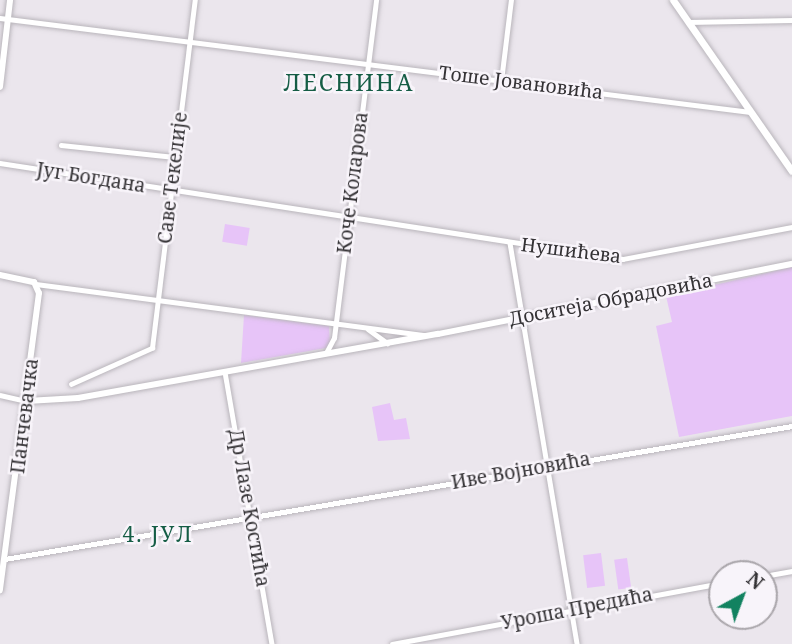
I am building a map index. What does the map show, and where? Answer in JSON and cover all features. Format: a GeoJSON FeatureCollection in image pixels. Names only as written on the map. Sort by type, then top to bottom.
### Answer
{"type":"FeatureCollection","features":[{"type":"Feature","properties":{"kind":"main road"},"geometry":{"type":"LineString","coordinates":[[673,0],[792,171]]}},
{"type":"Feature","properties":{"kind":"street"},"geometry":{"type":"LineString","coordinates":[[0,87],[10,0]]}},
{"type":"Feature","properties":{"kind":"street","name":"Саве Текелије"},"geometry":{"type":"LineString","coordinates":[[71,384],[147,354],[158,299],[195,0]]}},
{"type":"Feature","properties":{"kind":"street","name":"Коче Коларова"},"geometry":{"type":"LineString","coordinates":[[326,353],[334,342],[376,0]]}},
{"type":"Feature","properties":{"kind":"street"},"geometry":{"type":"LineString","coordinates":[[501,81],[511,0]]}},
{"type":"Feature","properties":{"kind":"street","name":"Тоше Јовановића"},"geometry":{"type":"LineString","coordinates":[[0,18],[751,112]]}},
{"type":"Feature","properties":{"kind":"street"},"geometry":{"type":"LineString","coordinates":[[688,22],[792,20]]}},
{"type":"Feature","properties":{"kind":"street","name":"Југ Богдана"},"geometry":{"type":"LineString","coordinates":[[61,145],[176,157]]}},
{"type":"Feature","properties":{"kind":"street","name":"Југ Богдана"},"geometry":{"type":"LineString","coordinates":[[0,163],[348,219]]}},
{"type":"Feature","properties":{"kind":"street","name":"Нушићева"},"geometry":{"type":"LineString","coordinates":[[348,219],[623,260],[792,227]]}},
{"type":"Feature","properties":{"kind":"street"},"geometry":{"type":"LineString","coordinates":[[510,243],[577,644]]}},
{"type":"Feature","properties":{"kind":"street","name":"Доситеја Обрадовића"},"geometry":{"type":"LineString","coordinates":[[27,401],[43,403],[429,336],[792,264]]}},
{"type":"Feature","properties":{"kind":"street"},"geometry":{"type":"LineString","coordinates":[[0,275],[36,284],[364,327],[387,343]]}},
{"type":"Feature","properties":{"kind":"street","name":"Панчевачка"},"geometry":{"type":"LineString","coordinates":[[0,590],[27,401],[39,293],[36,284]]}},
{"type":"Feature","properties":{"kind":"street","name":"Доситеја Обрадовића"},"geometry":{"type":"LineString","coordinates":[[364,327],[429,336]]}},
{"type":"Feature","properties":{"kind":"street","name":"Др Лазе Костића"},"geometry":{"type":"LineString","coordinates":[[225,372],[272,644]]}},
{"type":"Feature","properties":{"kind":"street"},"geometry":{"type":"LineString","coordinates":[[0,395],[27,401]]}},
{"type":"Feature","properties":{"kind":"street","name":"Иве Војновића"},"geometry":{"type":"LineString","coordinates":[[5,559],[792,426]]}},
{"type":"Feature","properties":{"kind":"street","name":"Уроша Предића"},"geometry":{"type":"LineString","coordinates":[[392,644],[708,585]]}},
{"type":"Feature","properties":{"kind":"shaded area"},"geometry":{"type":"Polygon","coordinates":[[[225,224],[250,228],[247,246],[222,242],[225,224]]]}},
{"type":"Feature","properties":{"kind":"shaded area"},"geometry":{"type":"Polygon","coordinates":[[[792,267],[792,416],[679,437],[656,326],[672,322],[666,296],[792,267]]]}},
{"type":"Feature","properties":{"kind":"shaded area"},"geometry":{"type":"Polygon","coordinates":[[[244,315],[329,326],[330,342],[326,348],[241,363],[244,315]]]}},
{"type":"Feature","properties":{"kind":"shaded area"},"geometry":{"type":"Polygon","coordinates":[[[390,403],[394,420],[406,418],[410,439],[378,441],[372,407],[390,403]]]}},
{"type":"Feature","properties":{"kind":"shaded area"},"geometry":{"type":"Polygon","coordinates":[[[601,553],[605,586],[587,588],[583,555],[601,553]]]}},
{"type":"Feature","properties":{"kind":"shaded area"},"geometry":{"type":"Polygon","coordinates":[[[627,558],[631,588],[618,590],[614,560],[627,558]]]}},
{"type":"Feature","properties":{"kind":"district","name":"ЛЕСНИНА"},"geometry":{"type":"Point","coordinates":[349,82]}},
{"type":"Feature","properties":{"kind":"district","name":"4. ЈУЛ"},"geometry":{"type":"Point","coordinates":[158,534]}}]}
